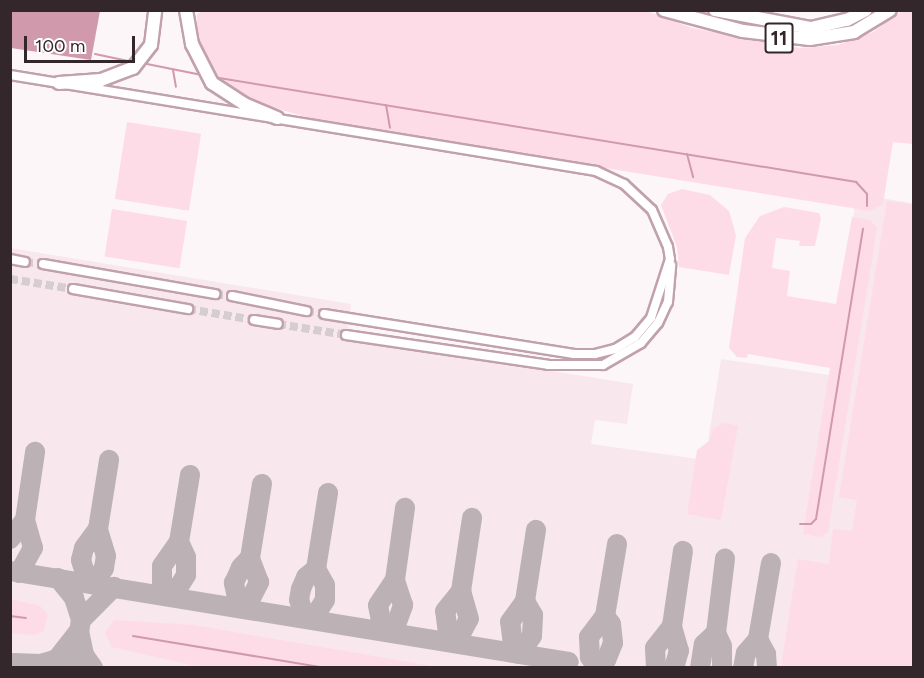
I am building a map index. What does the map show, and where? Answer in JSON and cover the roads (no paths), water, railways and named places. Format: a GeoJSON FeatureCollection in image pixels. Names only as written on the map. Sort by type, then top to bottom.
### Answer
{"type":"FeatureCollection","features":[{"type":"Feature","properties":{"kind":"highway"},"geometry":{"type":"LineString","coordinates":[[186,10],[192,44],[201,69],[212,83],[244,104],[277,118]]}},
{"type":"Feature","properties":{"kind":"highway","name":"11"},"geometry":{"type":"LineString","coordinates":[[664,10],[743,31],[810,39],[854,32],[890,10]]}},
{"type":"Feature","properties":{"kind":"highway","name":"11"},"geometry":{"type":"LineString","coordinates":[[715,10],[811,28],[847,20],[866,10]]}},
{"type":"Feature","properties":{"kind":"highway"},"geometry":{"type":"LineString","coordinates":[[59,83],[101,80],[133,68],[145,57],[156,15]]}},
{"type":"Feature","properties":{"kind":"street"},"geometry":{"type":"LineString","coordinates":[[10,75],[596,171],[624,183],[652,210],[663,229],[670,259],[669,302],[658,323],[640,343],[603,365],[548,365],[346,335]]}},
{"type":"Feature","properties":{"kind":"street"},"geometry":{"type":"LineString","coordinates":[[10,259],[25,262]]}},
{"type":"Feature","properties":{"kind":"street"},"geometry":{"type":"LineString","coordinates":[[324,314],[574,354],[615,349],[635,337],[651,318],[670,259]]}},
{"type":"Feature","properties":{"kind":"street"},"geometry":{"type":"LineString","coordinates":[[43,264],[215,294]]}},
{"type":"Feature","properties":{"kind":"street"},"geometry":{"type":"LineString","coordinates":[[73,289],[188,309]]}},
{"type":"Feature","properties":{"kind":"street"},"geometry":{"type":"LineString","coordinates":[[232,296],[306,311]]}},
{"type":"Feature","properties":{"kind":"street"},"geometry":{"type":"LineString","coordinates":[[254,320],[278,324]]}},
{"type":"Feature","properties":{"kind":"street"},"geometry":{"type":"LineString","coordinates":[[522,346],[548,365]]}},
{"type":"Feature","properties":{"kind":"waterway"},"geometry":{"type":"LineString","coordinates":[[95,54],[134,62]]}},
{"type":"Feature","properties":{"kind":"waterway"},"geometry":{"type":"LineString","coordinates":[[142,63],[202,75]]}},
{"type":"Feature","properties":{"kind":"waterway"},"geometry":{"type":"LineString","coordinates":[[173,70],[176,87]]}},
{"type":"Feature","properties":{"kind":"waterway"},"geometry":{"type":"LineString","coordinates":[[213,77],[856,182],[867,194],[867,206]]}},
{"type":"Feature","properties":{"kind":"waterway"},"geometry":{"type":"LineString","coordinates":[[386,105],[390,128]]}},
{"type":"Feature","properties":{"kind":"waterway"},"geometry":{"type":"LineString","coordinates":[[687,154],[693,177]]}},
{"type":"Feature","properties":{"kind":"waterway"},"geometry":{"type":"LineString","coordinates":[[800,524],[811,524],[816,519],[863,229]]}},
{"type":"Feature","properties":{"kind":"waterway"},"geometry":{"type":"LineString","coordinates":[[10,616],[26,618]]}},
{"type":"Feature","properties":{"kind":"waterway"},"geometry":{"type":"LineString","coordinates":[[133,636],[327,668]]}},
{"type":"Feature","properties":{"kind":"tunnel"},"geometry":{"type":"LineString","coordinates":[[25,262],[43,264]]}},
{"type":"Feature","properties":{"kind":"tunnel"},"geometry":{"type":"LineString","coordinates":[[10,279],[73,289]]}},
{"type":"Feature","properties":{"kind":"tunnel"},"geometry":{"type":"LineString","coordinates":[[215,294],[232,296]]}},
{"type":"Feature","properties":{"kind":"tunnel"},"geometry":{"type":"LineString","coordinates":[[188,309],[254,320]]}},
{"type":"Feature","properties":{"kind":"tunnel"},"geometry":{"type":"LineString","coordinates":[[306,311],[324,314]]}},
{"type":"Feature","properties":{"kind":"tunnel"},"geometry":{"type":"LineString","coordinates":[[278,324],[346,335]]}}]}
